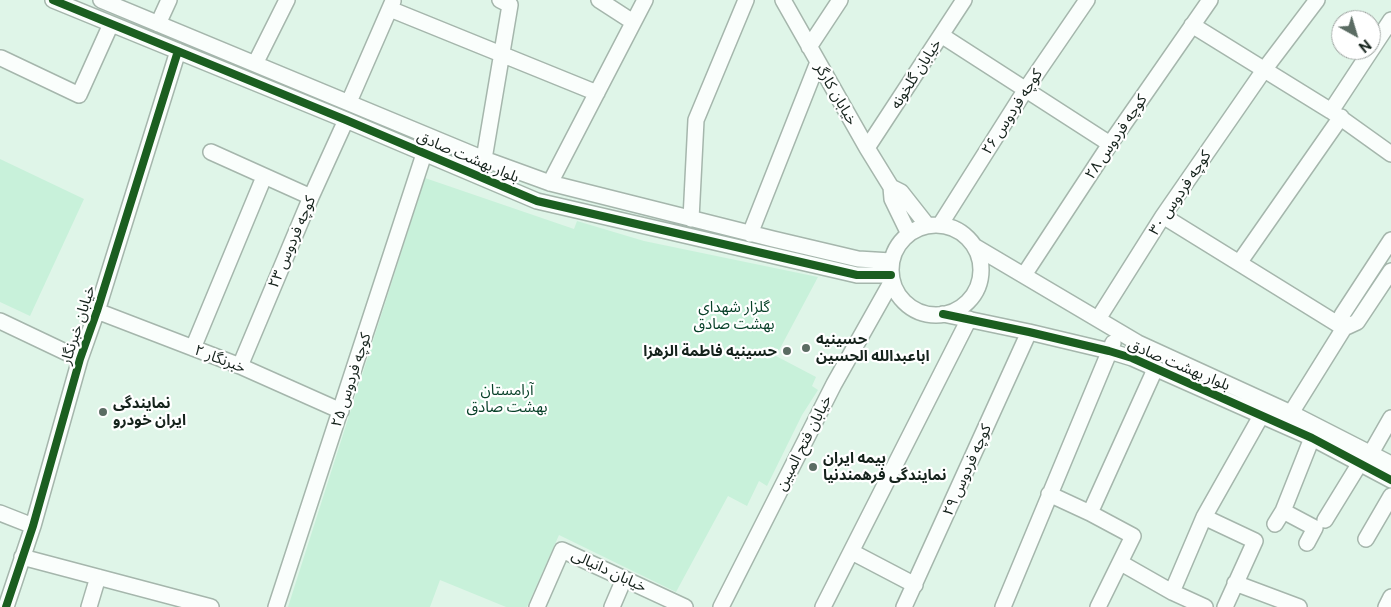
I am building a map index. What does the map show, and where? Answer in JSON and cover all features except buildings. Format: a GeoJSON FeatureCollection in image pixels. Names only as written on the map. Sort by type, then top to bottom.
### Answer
{"type":"FeatureCollection","features":[{"type":"Feature","properties":{"kind":"street","name":"بلوار بهشت صادق"},"geometry":{"type":"LineString","coordinates":[[101,0],[484,159],[550,183],[750,234],[858,259],[891,272]]}},
{"type":"Feature","properties":{"kind":"street"},"geometry":{"type":"LineString","coordinates":[[158,24],[170,0]]}},
{"type":"Feature","properties":{"kind":"street"},"geometry":{"type":"LineString","coordinates":[[255,64],[287,0]]}},
{"type":"Feature","properties":{"kind":"street"},"geometry":{"type":"LineString","coordinates":[[599,0],[633,22]]}},
{"type":"Feature","properties":{"kind":"street"},"geometry":{"type":"LineString","coordinates":[[550,183],[645,0]]}},
{"type":"Feature","properties":{"kind":"street"},"geometry":{"type":"LineString","coordinates":[[691,218],[696,120],[746,0]]}},
{"type":"Feature","properties":{"kind":"street","name":"خیابان کارگر"},"geometry":{"type":"LineString","coordinates":[[783,0],[891,187],[892,199],[909,234]]}},
{"type":"Feature","properties":{"kind":"street"},"geometry":{"type":"LineString","coordinates":[[809,47],[840,0]]}},
{"type":"Feature","properties":{"kind":"street","name":"کوچه فردوس ۲۶"},"geometry":{"type":"LineString","coordinates":[[934,225],[1087,0]]}},
{"type":"Feature","properties":{"kind":"street","name":"کوچه فردوس ۲۸"},"geometry":{"type":"LineString","coordinates":[[1024,274],[1110,144],[1210,0]]}},
{"type":"Feature","properties":{"kind":"street","name":"کوچه فردوس ۳۰"},"geometry":{"type":"LineString","coordinates":[[1098,318],[1163,216],[1264,70],[1318,0]]}},
{"type":"Feature","properties":{"kind":"street","name":"بلوار بهشت صادق"},"geometry":{"type":"LineString","coordinates":[[60,1],[537,201],[857,276],[891,272]]}},
{"type":"Feature","properties":{"kind":"street","name":"خیابان گلخونه"},"geometry":{"type":"LineString","coordinates":[[867,148],[941,35],[958,2]]}},
{"type":"Feature","properties":{"kind":"street"},"geometry":{"type":"LineString","coordinates":[[484,159],[502,53],[505,3]]}},
{"type":"Feature","properties":{"kind":"street"},"geometry":{"type":"LineString","coordinates":[[349,102],[392,4],[596,93]]}},
{"type":"Feature","properties":{"kind":"street"},"geometry":{"type":"LineString","coordinates":[[1240,263],[1336,114],[1391,20]]}},
{"type":"Feature","properties":{"kind":"street"},"geometry":{"type":"LineString","coordinates":[[1,58],[79,95],[111,24]]}},
{"type":"Feature","properties":{"kind":"street"},"geometry":{"type":"LineString","coordinates":[[1192,25],[1336,114],[1391,154]]}},
{"type":"Feature","properties":{"kind":"street"},"geometry":{"type":"LineString","coordinates":[[941,35],[1110,144]]}},
{"type":"Feature","properties":{"kind":"street","name":"خیابان خبرنگار"},"geometry":{"type":"LineString","coordinates":[[6,607],[32,526],[80,359],[97,312],[178,51]]}},
{"type":"Feature","properties":{"kind":"street"},"geometry":{"type":"LineString","coordinates":[[750,234],[818,62]]}},
{"type":"Feature","properties":{"kind":"street","name":"کوچه فردوس ۲۳"},"geometry":{"type":"LineString","coordinates":[[240,366],[311,197],[346,120]]}},
{"type":"Feature","properties":{"kind":"street"},"geometry":{"type":"LineString","coordinates":[[211,152],[311,197]]}},
{"type":"Feature","properties":{"kind":"street","name":"کوچه فردوس ۲۵"},"geometry":{"type":"LineString","coordinates":[[276,607],[424,154]]}},
{"type":"Feature","properties":{"kind":"street"},"geometry":{"type":"LineString","coordinates":[[193,348],[264,177]]}},
{"type":"Feature","properties":{"kind":"street","name":"خیابان کارگر"},"geometry":{"type":"LineString","coordinates":[[891,187],[901,192],[934,225]]}},
{"type":"Feature","properties":{"kind":"street"},"geometry":{"type":"LineString","coordinates":[[1163,216],[1344,328]]}},
{"type":"Feature","properties":{"kind":"street"},"geometry":{"type":"LineString","coordinates":[[934,225],[952,227],[965,235],[974,246],[980,259],[981,274],[977,288],[969,300],[957,309],[943,314],[929,314],[915,310],[903,301],[895,289],[891,272],[896,248],[916,229],[934,225]]}},
{"type":"Feature","properties":{"kind":"street"},"geometry":{"type":"LineString","coordinates":[[1344,328],[1342,315],[1391,240]]}},
{"type":"Feature","properties":{"kind":"street","name":"بلوار بهشت صادق"},"geometry":{"type":"LineString","coordinates":[[974,246],[1138,343],[1290,412],[1365,458],[1391,480]]}},
{"type":"Feature","properties":{"kind":"street"},"geometry":{"type":"LineString","coordinates":[[1290,412],[1344,328],[1357,322],[1391,271]]}},
{"type":"Feature","properties":{"kind":"street","name":"خیابان فتح المبین"},"geometry":{"type":"LineString","coordinates":[[721,607],[891,272]]}},
{"type":"Feature","properties":{"kind":"street","name":"خبرنگار ۲"},"geometry":{"type":"LineString","coordinates":[[97,312],[240,366],[341,411]]}},
{"type":"Feature","properties":{"kind":"street","name":"بلوار بهشت صادق"},"geometry":{"type":"LineString","coordinates":[[943,314],[1028,332],[1132,358],[1312,438],[1365,458],[1391,464]]}},
{"type":"Feature","properties":{"kind":"street"},"geometry":{"type":"LineString","coordinates":[[823,607],[969,319]]}},
{"type":"Feature","properties":{"kind":"street"},"geometry":{"type":"LineString","coordinates":[[0,321],[80,359]]}},
{"type":"Feature","properties":{"kind":"street"},"geometry":{"type":"LineString","coordinates":[[1008,605],[1050,494],[1119,331]]}},
{"type":"Feature","properties":{"kind":"street","name":"کوچه فردوس ۲۹"},"geometry":{"type":"LineString","coordinates":[[904,607],[1028,332]]}},
{"type":"Feature","properties":{"kind":"street"},"geometry":{"type":"LineString","coordinates":[[1090,513],[1154,368]]}},
{"type":"Feature","properties":{"kind":"street"},"geometry":{"type":"LineString","coordinates":[[1176,607],[1172,592],[1204,517],[1261,416]]}},
{"type":"Feature","properties":{"kind":"street"},"geometry":{"type":"LineString","coordinates":[[1325,520],[1391,418]]}},
{"type":"Feature","properties":{"kind":"street"},"geometry":{"type":"LineString","coordinates":[[1275,524],[1283,511],[1312,438]]}},
{"type":"Feature","properties":{"kind":"street"},"geometry":{"type":"LineString","coordinates":[[1050,494],[1133,536],[1098,607]]}},
{"type":"Feature","properties":{"kind":"street"},"geometry":{"type":"LineString","coordinates":[[1366,539],[1391,496]]}},
{"type":"Feature","properties":{"kind":"street"},"geometry":{"type":"LineString","coordinates":[[1283,511],[1315,528],[1307,543]]}},
{"type":"Feature","properties":{"kind":"street"},"geometry":{"type":"LineString","coordinates":[[0,513],[32,526]]}},
{"type":"Feature","properties":{"kind":"street"},"geometry":{"type":"LineString","coordinates":[[1204,517],[1255,541],[1225,607]]}},
{"type":"Feature","properties":{"kind":"street","name":"خیابان دانیالی"},"geometry":{"type":"LineString","coordinates":[[537,607],[562,550],[685,607]]}},
{"type":"Feature","properties":{"kind":"street"},"geometry":{"type":"LineString","coordinates":[[852,552],[915,586]]}},
{"type":"Feature","properties":{"kind":"street"},"geometry":{"type":"LineString","coordinates":[[22,557],[98,577],[171,602],[211,607]]}},
{"type":"Feature","properties":{"kind":"street"},"geometry":{"type":"LineString","coordinates":[[1121,563],[1172,592],[1205,607]]}},
{"type":"Feature","properties":{"kind":"street"},"geometry":{"type":"LineString","coordinates":[[89,607],[98,577]]}},
{"type":"Feature","properties":{"kind":"street"},"geometry":{"type":"LineString","coordinates":[[612,607],[624,579]]}},
{"type":"Feature","properties":{"kind":"street"},"geometry":{"type":"LineString","coordinates":[[1236,583],[1299,607]]}},
{"type":"Feature","properties":{"kind":"street"},"geometry":{"type":"LineString","coordinates":[[1386,607],[1391,597]]}},
{"type":"Feature","properties":{"kind":"green space"},"geometry":{"type":"Polygon","coordinates":[[[0,159],[84,199],[30,316],[0,302],[0,159]]]}},
{"type":"Feature","properties":{"kind":"green space","name":"آرامستان بهشت صادق"},"geometry":{"type":"Polygon","coordinates":[[[425,178],[574,229],[577,221],[644,241],[818,277],[776,356],[816,377],[812,386],[818,390],[802,415],[767,486],[759,481],[747,506],[728,496],[676,592],[559,535],[527,607],[506,607],[440,580],[430,607],[288,607],[425,178]]]}},
{"type":"Feature","properties":{"kind":"cycle path"},"geometry":{"type":"LineString","coordinates":[[53,0],[346,120],[537,201],[857,275],[891,275]]}},
{"type":"Feature","properties":{"kind":"cycle path"},"geometry":{"type":"LineString","coordinates":[[6,607],[33,526],[80,359],[97,311],[178,51]]}},
{"type":"Feature","properties":{"kind":"cycle path"},"geometry":{"type":"LineString","coordinates":[[943,314],[1029,332],[1132,358],[1312,438],[1391,480]]}},
{"type":"Feature","properties":{"kind":"place","name":"حسینیه اباعبدالله الحسین"},"geometry":{"type":"Point","coordinates":[806,348]}},
{"type":"Feature","properties":{"kind":"place","name":"حسینیه فاطمة الزهزا"},"geometry":{"type":"Point","coordinates":[787,351]}},
{"type":"Feature","properties":{"kind":"place","name":"نمایندگی ایران خودرو"},"geometry":{"type":"Point","coordinates":[103,412]}},
{"type":"Feature","properties":{"kind":"place","name":"بیمه ایران نمایندگی فرهمندنیا"},"geometry":{"type":"Point","coordinates":[813,467]}},
{"type":"Feature","properties":{"kind":"park label","name":"گلزار شهدای بهشت صادق"},"geometry":{"type":"Point","coordinates":[734,316]}}]}
